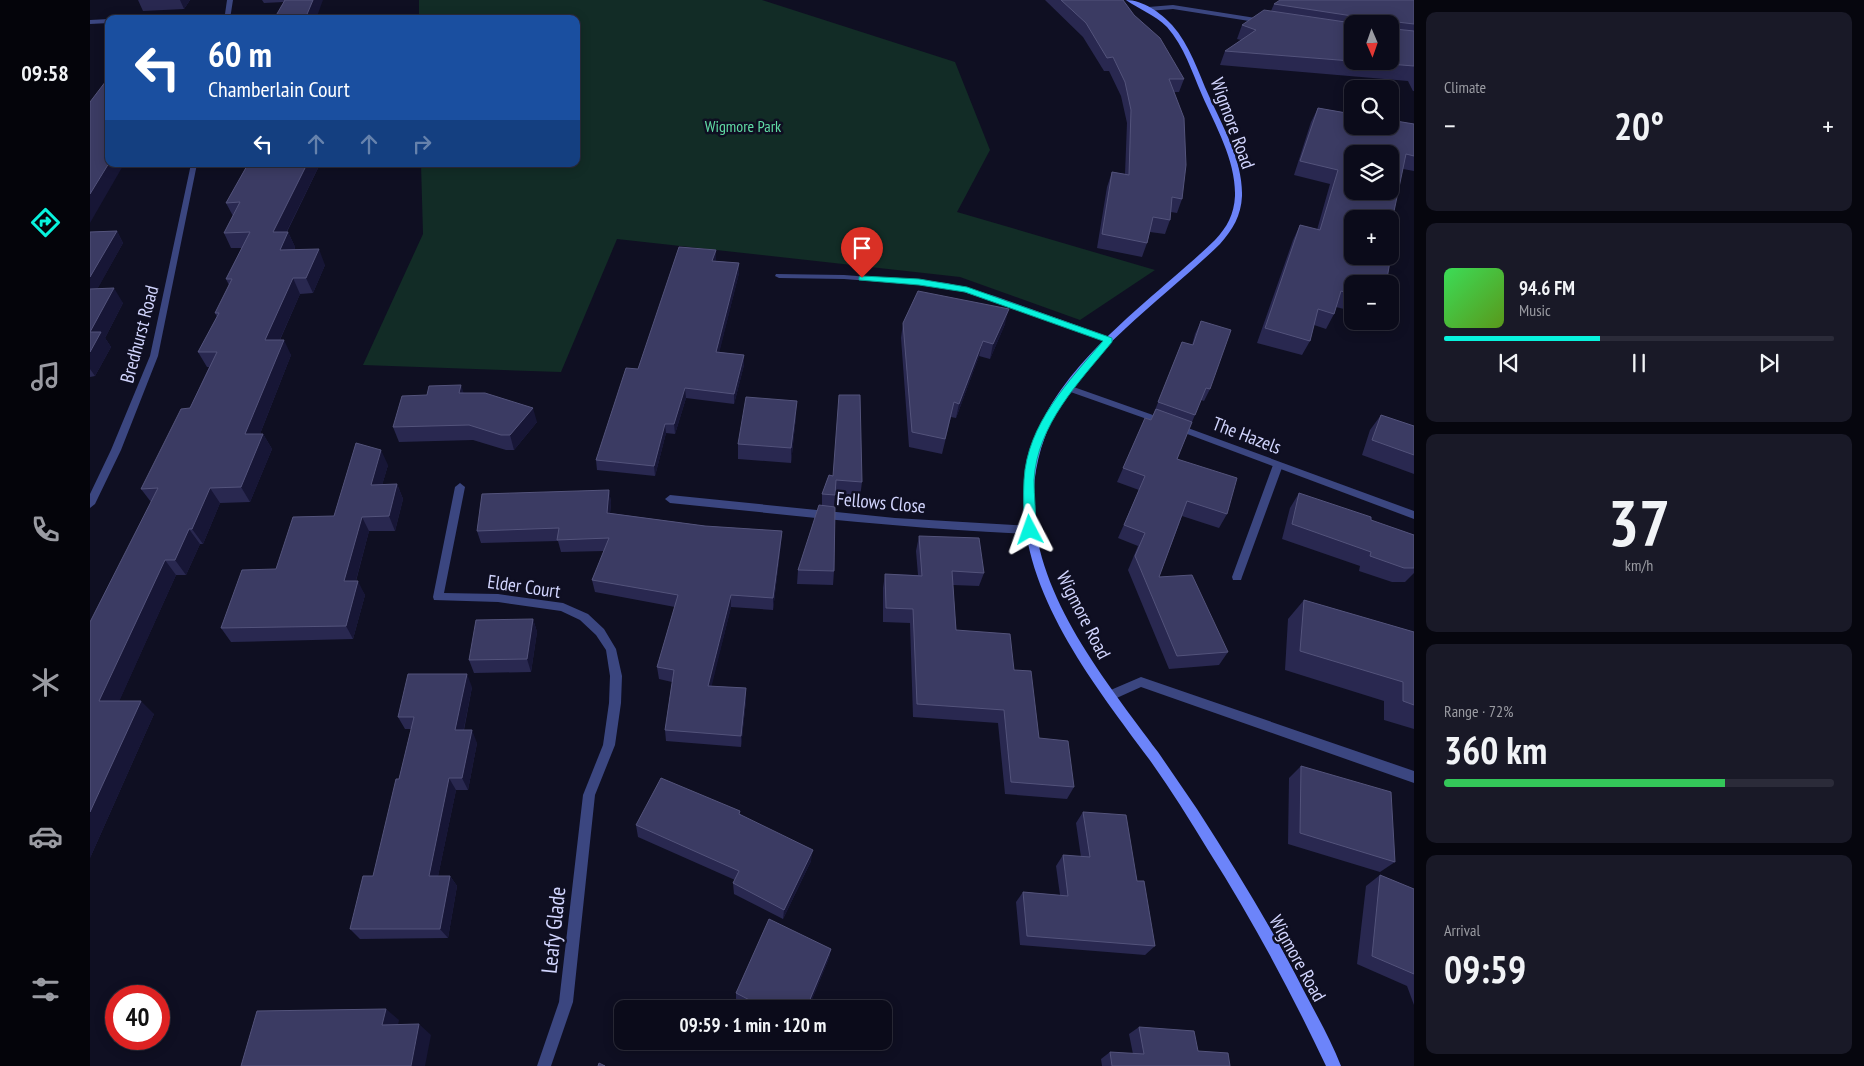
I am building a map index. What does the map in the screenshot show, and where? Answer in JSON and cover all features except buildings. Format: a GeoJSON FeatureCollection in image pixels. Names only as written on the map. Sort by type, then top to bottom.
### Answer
{"type":"FeatureCollection","features":[{"type":"Feature","properties":{"kind":"street"},"geometry":{"type":"LineString","coordinates":[[227,15],[230,0]]}},
{"type":"Feature","properties":{"kind":"street","name":"Wigmore Road"},"geometry":{"type":"LineString","coordinates":[[1129,0],[1148,9],[1167,22],[1178,36],[1193,65],[1233,162],[1238,208],[1235,217],[1221,238],[1109,340],[1068,388],[1052,412],[1037,441],[1032,462],[1028,501],[1030,530],[1046,586],[1081,655],[1164,771],[1216,850],[1272,943],[1309,1013],[1334,1066]]}},
{"type":"Feature","properties":{"kind":"street"},"geometry":{"type":"LineString","coordinates":[[1148,9],[1173,7],[1267,22]]}},
{"type":"Feature","properties":{"kind":"street"},"geometry":{"type":"LineString","coordinates":[[90,22],[105,21]]}},
{"type":"Feature","properties":{"kind":"street","name":"Bredhurst Road"},"geometry":{"type":"LineString","coordinates":[[90,504],[120,442],[154,356],[193,167]]}},
{"type":"Feature","properties":{"kind":"street"},"geometry":{"type":"LineString","coordinates":[[779,276],[844,277],[919,282],[954,287],[992,298],[1109,340]]}},
{"type":"Feature","properties":{"kind":"street","name":"The Hazels"},"geometry":{"type":"LineString","coordinates":[[1068,388],[1414,515]]}},
{"type":"Feature","properties":{"kind":"street"},"geometry":{"type":"LineString","coordinates":[[1237,576],[1278,465]]}},
{"type":"Feature","properties":{"kind":"street","name":"Elder Court"},"geometry":{"type":"LineString","coordinates":[[460,487],[438,597],[498,598],[563,607],[584,617],[600,632],[611,650],[616,676],[615,703],[609,745],[589,795]]}},
{"type":"Feature","properties":{"kind":"street","name":"Fellows Close"},"geometry":{"type":"LineString","coordinates":[[670,499],[984,529],[1030,530]]}},
{"type":"Feature","properties":{"kind":"street"},"geometry":{"type":"LineString","coordinates":[[1110,696],[1141,682],[1414,777]]}},
{"type":"Feature","properties":{"kind":"street","name":"Leafy Glade"},"geometry":{"type":"LineString","coordinates":[[544,1066],[566,1002],[589,795]]}},
{"type":"Feature","properties":{"kind":"green space","name":"Wigmore Park"},"geometry":{"type":"Polygon","coordinates":[[[419,0],[762,0],[955,62],[990,150],[957,212],[1155,270],[1080,320],[960,277],[617,239],[561,372],[363,365],[423,234],[421,167],[580,167],[580,15],[419,15],[419,0]]]}},
{"type":"Feature","properties":{"kind":"route"},"geometry":{"type":"LineString","coordinates":[[862,278],[919,282],[967,290],[1109,340],[1068,388],[1052,412],[1037,441],[1029,478],[1030,530]]}}]}
